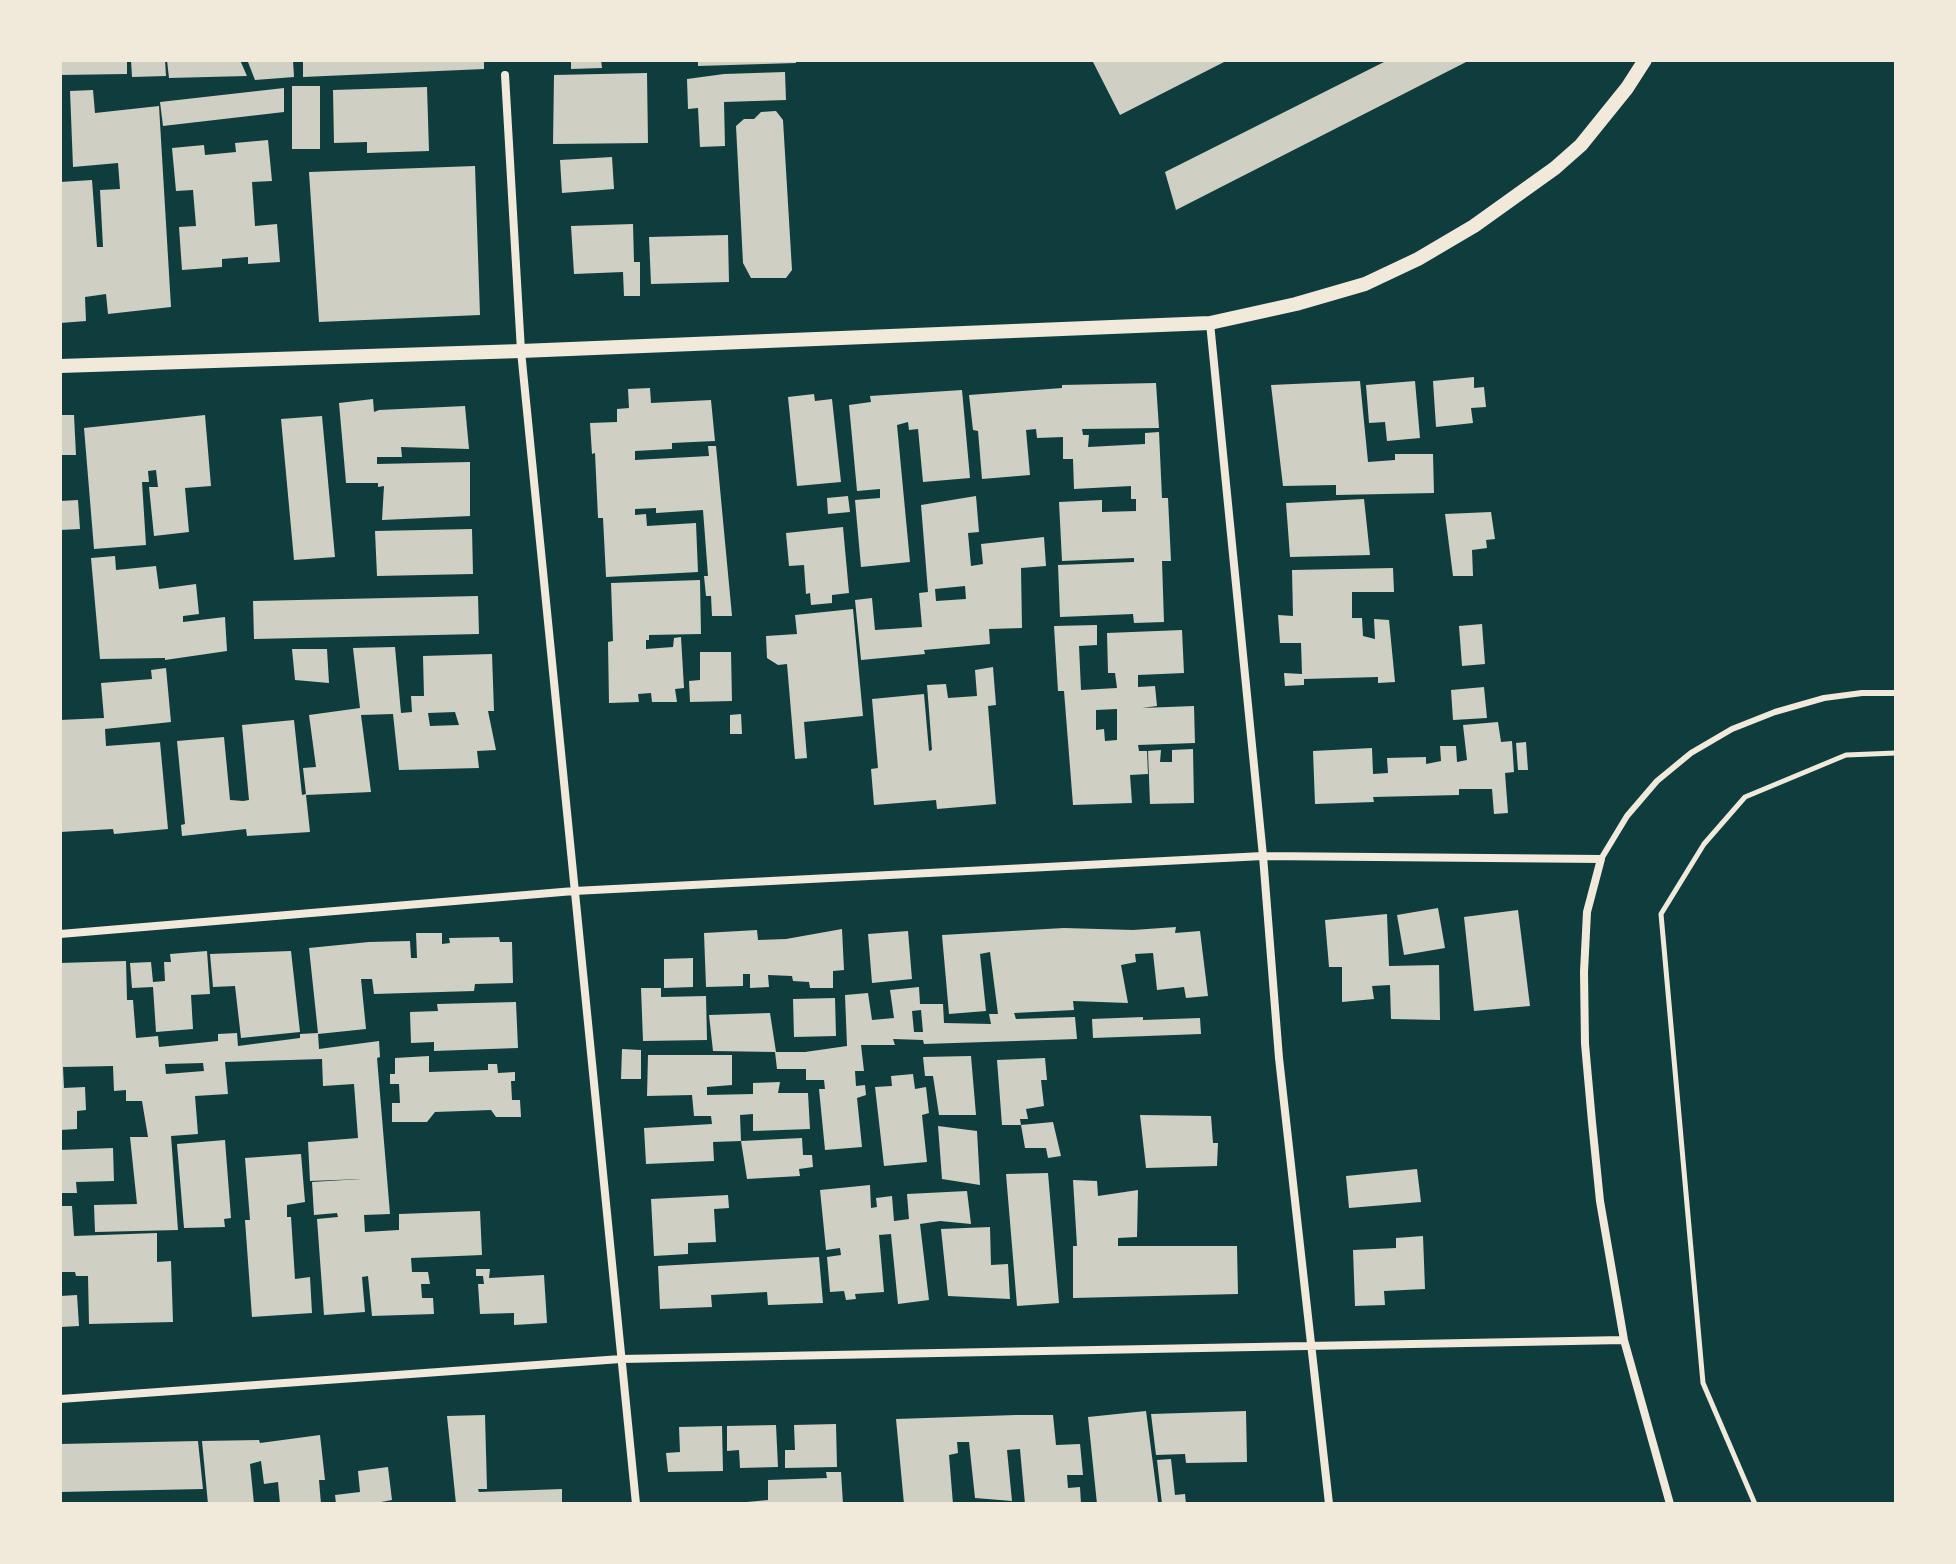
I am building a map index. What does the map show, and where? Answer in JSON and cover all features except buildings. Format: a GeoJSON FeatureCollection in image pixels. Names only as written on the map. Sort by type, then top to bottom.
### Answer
{"type":"FeatureCollection","features":[{"type":"Feature","properties":{"kind":"street"},"geometry":{"type":"LineString","coordinates":[[60,366],[1210,323],[1296,304],[1365,284],[1418,259],[1474,226],[1524,192],[1581,145],[1627,88],[1645,60]]}},
{"type":"Feature","properties":{"kind":"street"},"geometry":{"type":"LineString","coordinates":[[505,75],[521,351],[636,1504]]}},
{"type":"Feature","properties":{"kind":"street"},"geometry":{"type":"LineString","coordinates":[[1210,323],[1263,856],[1279,1058],[1329,1504]]}},
{"type":"Feature","properties":{"kind":"street"},"geometry":{"type":"LineString","coordinates":[[60,934],[574,891],[1263,856],[1601,859],[1587,912],[1584,972],[1585,1044],[1600,1201],[1624,1340],[1670,1504]]}},
{"type":"Feature","properties":{"kind":"street"},"geometry":{"type":"LineString","coordinates":[[60,1399],[621,1359],[1624,1340]]}},
{"type":"Feature","properties":{"kind":"lane"},"geometry":{"type":"LineString","coordinates":[[1601,859],[1627,816],[1657,781],[1691,753],[1732,729],[1824,698],[1896,693]]}},
{"type":"Feature","properties":{"kind":"path"},"geometry":{"type":"LineString","coordinates":[[1755,1504],[1703,1383],[1661,914],[1704,844],[1745,797],[1846,755],[1896,753]]}}]}
